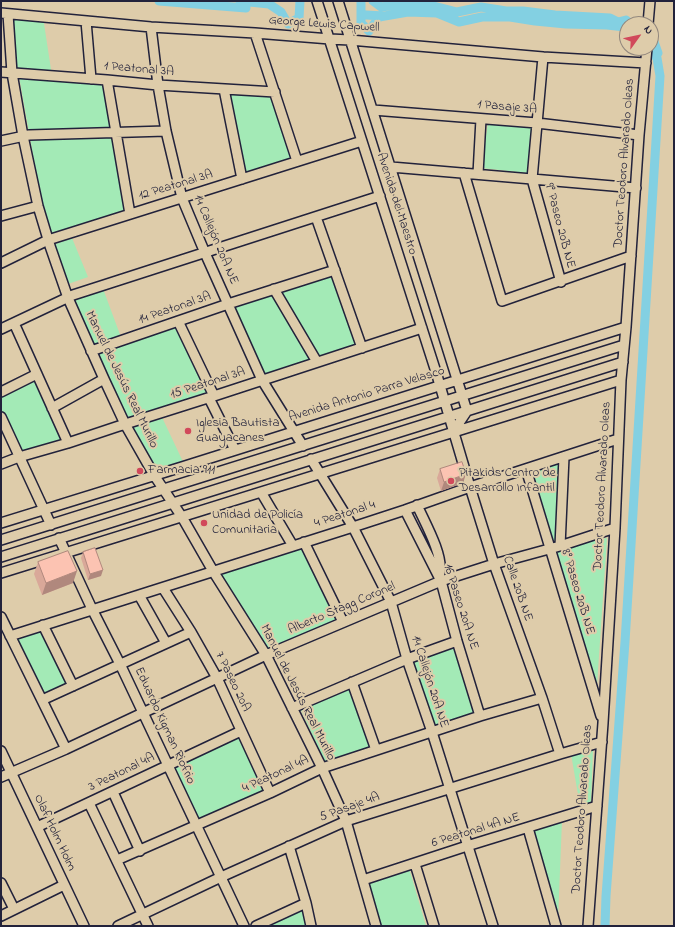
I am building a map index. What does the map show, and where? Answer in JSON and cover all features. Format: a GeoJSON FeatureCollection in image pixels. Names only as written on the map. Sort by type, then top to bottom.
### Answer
{"type":"FeatureCollection","features":[{"type":"Feature","properties":{"kind":"street","name":"Avenida del Maestro"},"geometry":{"type":"LineString","coordinates":[[318,1],[449,416]]}},
{"type":"Feature","properties":{"kind":"street","name":"Avenida del Maestro"},"geometry":{"type":"LineString","coordinates":[[338,1],[467,411]]}},
{"type":"Feature","properties":{"kind":"street"},"geometry":{"type":"LineString","coordinates":[[649,16],[650,1]]}},
{"type":"Feature","properties":{"kind":"street","name":"George Lewis Capwell"},"geometry":{"type":"LineString","coordinates":[[5,13],[151,27],[255,33],[543,57],[646,63]]}},
{"type":"Feature","properties":{"kind":"street","name":"Manuel de Jesús Real Murillo"},"geometry":{"type":"LineString","coordinates":[[5,13],[12,73],[23,136],[38,206],[68,298],[126,424],[154,475],[182,517],[213,571],[266,655],[322,768],[346,821],[376,926]]}},
{"type":"Feature","properties":{"kind":"street"},"geometry":{"type":"LineString","coordinates":[[86,21],[92,79]]}},
{"type":"Feature","properties":{"kind":"street","name":"14 Callejón 20A NE"},"geometry":{"type":"LineString","coordinates":[[151,27],[158,85],[166,131],[182,198],[262,380],[303,446]]}},
{"type":"Feature","properties":{"kind":"street"},"geometry":{"type":"LineString","coordinates":[[255,33],[297,161]]}},
{"type":"Feature","properties":{"kind":"street","name":"Doctor Teodoro Alvarado Oleas"},"geometry":{"type":"LineString","coordinates":[[588,926],[602,742],[615,528],[621,380],[639,134],[647,56]]}},
{"type":"Feature","properties":{"kind":"street","name":"9° Paseo 20B NE"},"geometry":{"type":"LineString","coordinates":[[543,57],[532,179],[560,282]]}},
{"type":"Feature","properties":{"kind":"street","name":"1 Peatonal 3A"},"geometry":{"type":"LineString","coordinates":[[1,72],[158,85],[275,92]]}},
{"type":"Feature","properties":{"kind":"street"},"geometry":{"type":"LineString","coordinates":[[107,80],[130,214]]}},
{"type":"Feature","properties":{"kind":"street"},"geometry":{"type":"LineString","coordinates":[[224,89],[242,179]]}},
{"type":"Feature","properties":{"kind":"street","name":"1 Pasaje 3A"},"geometry":{"type":"LineString","coordinates":[[373,110],[537,123],[639,134]]}},
{"type":"Feature","properties":{"kind":"street"},"geometry":{"type":"LineString","coordinates":[[478,174],[481,119]]}},
{"type":"Feature","properties":{"kind":"street"},"geometry":{"type":"LineString","coordinates":[[1,141],[30,135],[166,131]]}},
{"type":"Feature","properties":{"kind":"street","name":"12 Peatonal 3A"},"geometry":{"type":"LineString","coordinates":[[1,263],[48,240],[362,141]]}},
{"type":"Feature","properties":{"kind":"street"},"geometry":{"type":"LineString","coordinates":[[391,167],[636,188]]}},
{"type":"Feature","properties":{"kind":"street"},"geometry":{"type":"LineString","coordinates":[[464,173],[502,301],[631,256]]}},
{"type":"Feature","properties":{"kind":"street"},"geometry":{"type":"LineString","coordinates":[[1,329],[80,293],[380,196]]}},
{"type":"Feature","properties":{"kind":"street"},"geometry":{"type":"LineString","coordinates":[[1,216],[38,206]]}},
{"type":"Feature","properties":{"kind":"street"},"geometry":{"type":"LineString","coordinates":[[316,217],[362,348]]}},
{"type":"Feature","properties":{"kind":"street","name":"14 Peatonal 3A"},"geometry":{"type":"LineString","coordinates":[[92,351],[228,304],[335,270]]}},
{"type":"Feature","properties":{"kind":"street"},"geometry":{"type":"LineString","coordinates":[[274,289],[317,362]]}},
{"type":"Feature","properties":{"kind":"street"},"geometry":{"type":"LineString","coordinates":[[178,321],[235,450]]}},
{"type":"Feature","properties":{"kind":"street"},"geometry":{"type":"LineString","coordinates":[[14,323],[68,443]]}},
{"type":"Feature","properties":{"kind":"street","name":"Avenida Antonio Parra Velasco"},"geometry":{"type":"LineString","coordinates":[[1,523],[626,327]]}},
{"type":"Feature","properties":{"kind":"street","name":"15 Peatonal 3A"},"geometry":{"type":"LineString","coordinates":[[1,464],[422,328]]}},
{"type":"Feature","properties":{"kind":"street"},"geometry":{"type":"LineString","coordinates":[[1,540],[624,345]]}},
{"type":"Feature","properties":{"kind":"street"},"geometry":{"type":"LineString","coordinates":[[1,556],[623,362]]}},
{"type":"Feature","properties":{"kind":"street"},"geometry":{"type":"LineString","coordinates":[[1,392],[37,374]]}},
{"type":"Feature","properties":{"kind":"street"},"geometry":{"type":"LineString","coordinates":[[52,408],[104,379]]}},
{"type":"Feature","properties":{"kind":"street"},"geometry":{"type":"LineString","coordinates":[[1,573],[621,380]]}},
{"type":"Feature","properties":{"kind":"street"},"geometry":{"type":"LineString","coordinates":[[453,432],[467,411]]}},
{"type":"Feature","properties":{"kind":"street","name":"Calle 20B NE"},"geometry":{"type":"LineString","coordinates":[[449,416],[494,564],[542,698],[560,754]]}},
{"type":"Feature","properties":{"kind":"street"},"geometry":{"type":"LineString","coordinates":[[1,417],[51,525]]}},
{"type":"Feature","properties":{"kind":"street","name":"4 Peatonal 4"},"geometry":{"type":"LineString","coordinates":[[10,636],[406,510],[470,487],[618,439]]}},
{"type":"Feature","properties":{"kind":"street"},"geometry":{"type":"LineString","coordinates":[[560,546],[564,457]]}},
{"type":"Feature","properties":{"kind":"street","name":"14 Callejón 20A NE"},"geometry":{"type":"LineString","coordinates":[[311,460],[353,527],[391,602],[407,659],[432,732],[491,925]]}},
{"type":"Feature","properties":{"kind":"street","name":"8° Paseo 20B NE"},"geometry":{"type":"LineString","coordinates":[[526,469],[603,723]]}},
{"type":"Feature","properties":{"kind":"street"},"geometry":{"type":"LineString","coordinates":[[261,492],[293,546]]}},
{"type":"Feature","properties":{"kind":"street"},"geometry":{"type":"LineString","coordinates":[[417,505],[436,548],[440,579]]}},
{"type":"Feature","properties":{"kind":"street","name":"16 Paseo 20A NE"},"geometry":{"type":"LineString","coordinates":[[406,510],[440,579],[480,716]]}},
{"type":"Feature","properties":{"kind":"street","name":"Alberto Stagg Coronel"},"geometry":{"type":"LineString","coordinates":[[1,777],[66,749],[266,655],[391,602],[440,579],[560,546],[615,528]]}},
{"type":"Feature","properties":{"kind":"street","name":"Eduardo Kigman Riofrio"},"geometry":{"type":"LineString","coordinates":[[59,538],[244,926]]}},
{"type":"Feature","properties":{"kind":"street"},"geometry":{"type":"LineString","coordinates":[[304,542],[343,622]]}},
{"type":"Feature","properties":{"kind":"street","name":"7 Paseo 20A"},"geometry":{"type":"LineString","coordinates":[[163,588],[191,632],[217,678],[270,793]]}},
{"type":"Feature","properties":{"kind":"street"},"geometry":{"type":"LineString","coordinates":[[139,595],[166,643]]}},
{"type":"Feature","properties":{"kind":"street"},"geometry":{"type":"LineString","coordinates":[[1,617],[66,749]]}},
{"type":"Feature","properties":{"kind":"street"},"geometry":{"type":"LineString","coordinates":[[43,625],[73,686]]}},
{"type":"Feature","properties":{"kind":"street"},"geometry":{"type":"LineString","coordinates":[[42,700],[191,632]]}},
{"type":"Feature","properties":{"kind":"street"},"geometry":{"type":"LineString","coordinates":[[292,708],[407,659],[457,641]]}},
{"type":"Feature","properties":{"kind":"street"},"geometry":{"type":"LineString","coordinates":[[352,682],[376,750]]}},
{"type":"Feature","properties":{"kind":"street","name":"4 Peatonal 4A"},"geometry":{"type":"LineString","coordinates":[[117,860],[270,793],[322,768],[480,716],[542,698]]}},
{"type":"Feature","properties":{"kind":"street","name":"3 Peatonal 4A"},"geometry":{"type":"LineString","coordinates":[[37,827],[241,731]]}},
{"type":"Feature","properties":{"kind":"street","name":"5 Pasaje 4A"},"geometry":{"type":"LineString","coordinates":[[118,926],[221,876],[346,821],[602,742]]}},
{"type":"Feature","properties":{"kind":"street","name":"Olaf Holm Holm"},"geometry":{"type":"LineString","coordinates":[[1,751],[84,926]]}},
{"type":"Feature","properties":{"kind":"street"},"geometry":{"type":"LineString","coordinates":[[113,792],[140,851]]}},
{"type":"Feature","properties":{"kind":"street"},"geometry":{"type":"LineString","coordinates":[[89,803],[148,926]]}},
{"type":"Feature","properties":{"kind":"street","name":"6 Peatonal 4A NE"},"geometry":{"type":"LineString","coordinates":[[363,880],[597,806]]}},
{"type":"Feature","properties":{"kind":"street"},"geometry":{"type":"LineString","coordinates":[[528,828],[556,926]]}},
{"type":"Feature","properties":{"kind":"street"},"geometry":{"type":"LineString","coordinates":[[289,846],[306,903],[311,926]]}},
{"type":"Feature","properties":{"kind":"street"},"geometry":{"type":"LineString","coordinates":[[415,864],[434,926]]}},
{"type":"Feature","properties":{"kind":"street"},"geometry":{"type":"LineString","coordinates":[[1,883],[14,909]]}},
{"type":"Feature","properties":{"kind":"street"},"geometry":{"type":"LineString","coordinates":[[1,916],[64,885]]}},
{"type":"Feature","properties":{"kind":"street"},"geometry":{"type":"LineString","coordinates":[[256,926],[306,903]]}},
{"type":"Feature","properties":{"kind":"green space"},"geometry":{"type":"Polygon","coordinates":[[[8,14],[43,17],[52,76],[107,80],[130,214],[48,240],[8,14]]]}},
{"type":"Feature","properties":{"kind":"green space"},"geometry":{"type":"Polygon","coordinates":[[[224,89],[275,92],[297,161],[242,179],[224,89]]]}},
{"type":"Feature","properties":{"kind":"green space"},"geometry":{"type":"Polygon","coordinates":[[[488,123],[533,127],[527,173],[481,168],[488,123]]]}},
{"type":"Feature","properties":{"kind":"green space"},"geometry":{"type":"Polygon","coordinates":[[[72,238],[88,277],[68,284],[50,246],[72,238]]]}},
{"type":"Feature","properties":{"kind":"green space"},"geometry":{"type":"Polygon","coordinates":[[[335,270],[362,347],[262,380],[228,305],[335,270]]]}},
{"type":"Feature","properties":{"kind":"green space"},"geometry":{"type":"Polygon","coordinates":[[[102,286],[122,340],[178,321],[214,396],[160,413],[185,466],[154,475],[125,424],[96,348],[73,295],[102,286]]]}},
{"type":"Feature","properties":{"kind":"green space"},"geometry":{"type":"Polygon","coordinates":[[[37,374],[68,443],[19,457],[1,417],[1,392],[37,374]]]}},
{"type":"Feature","properties":{"kind":"green space"},"geometry":{"type":"Polygon","coordinates":[[[564,457],[556,547],[607,538],[596,700],[526,469],[564,457]]]}},
{"type":"Feature","properties":{"kind":"green space"},"geometry":{"type":"Polygon","coordinates":[[[304,542],[343,622],[266,655],[213,571],[304,542]]]}},
{"type":"Feature","properties":{"kind":"green space"},"geometry":{"type":"Polygon","coordinates":[[[43,625],[73,686],[42,700],[10,636],[43,625]]]}},
{"type":"Feature","properties":{"kind":"green space"},"geometry":{"type":"Polygon","coordinates":[[[457,641],[480,716],[432,732],[407,659],[457,641]]]}},
{"type":"Feature","properties":{"kind":"green space"},"geometry":{"type":"Polygon","coordinates":[[[353,685],[376,746],[325,762],[300,708],[353,685]]]}},
{"type":"Feature","properties":{"kind":"green space"},"geometry":{"type":"Polygon","coordinates":[[[241,731],[270,793],[197,825],[168,765],[241,731]]]}},
{"type":"Feature","properties":{"kind":"green space"},"geometry":{"type":"Polygon","coordinates":[[[593,749],[591,804],[580,806],[571,754],[593,749]]]}},
{"type":"Feature","properties":{"kind":"green space"},"geometry":{"type":"Polygon","coordinates":[[[562,820],[558,921],[530,830],[562,820]]]}},
{"type":"Feature","properties":{"kind":"green space"},"geometry":{"type":"Polygon","coordinates":[[[409,868],[426,926],[379,926],[367,881],[409,868]]]}},
{"type":"Feature","properties":{"kind":"green space"},"geometry":{"type":"Polygon","coordinates":[[[305,904],[310,926],[258,926],[305,904]]]}},
{"type":"Feature","properties":{"kind":"building"},"geometry":{"type":"Polygon","coordinates":[[[462,462],[466,474],[444,482],[440,469],[462,462]]]}},
{"type":"Feature","properties":{"kind":"building"},"geometry":{"type":"Polygon","coordinates":[[[95,548],[103,570],[90,574],[83,552],[95,548]]]}},
{"type":"Feature","properties":{"kind":"building"},"geometry":{"type":"Polygon","coordinates":[[[68,551],[77,571],[46,583],[38,562],[68,551]]]}},
{"type":"Feature","properties":{"kind":"waterway"},"geometry":{"type":"LineString","coordinates":[[159,1],[246,8]]}},
{"type":"Feature","properties":{"kind":"waterway"},"geometry":{"type":"LineString","coordinates":[[240,1],[269,4],[281,12],[288,24],[299,18],[300,1]]}},
{"type":"Feature","properties":{"kind":"waterway"},"geometry":{"type":"LineString","coordinates":[[361,1],[361,23],[369,31],[379,17],[408,12],[437,13],[459,22],[482,17],[510,17],[566,24],[619,26]]}},
{"type":"Feature","properties":{"kind":"waterway"},"geometry":{"type":"LineString","coordinates":[[373,1],[381,7],[396,5],[430,5],[457,12],[481,7],[506,11],[610,18],[619,22]]}},
{"type":"Feature","properties":{"kind":"waterway"},"geometry":{"type":"LineString","coordinates":[[366,15],[384,16]]}},
{"type":"Feature","properties":{"kind":"waterway"},"geometry":{"type":"LineString","coordinates":[[605,926],[625,642],[660,76],[657,58],[655,56]]}},
{"type":"Feature","properties":{"kind":"place","name":"Iglesia Bautista Guayacanes"},"geometry":{"type":"Point","coordinates":[188,431]}},
{"type":"Feature","properties":{"kind":"place","name":"Farmacia 911"},"geometry":{"type":"Point","coordinates":[140,471]}},
{"type":"Feature","properties":{"kind":"place","name":"Pitakids Centro de Desarrollo Infantil"},"geometry":{"type":"Point","coordinates":[451,481]}},
{"type":"Feature","properties":{"kind":"place","name":"Unidad de Policía Comunitaria"},"geometry":{"type":"Point","coordinates":[204,523]}}]}
